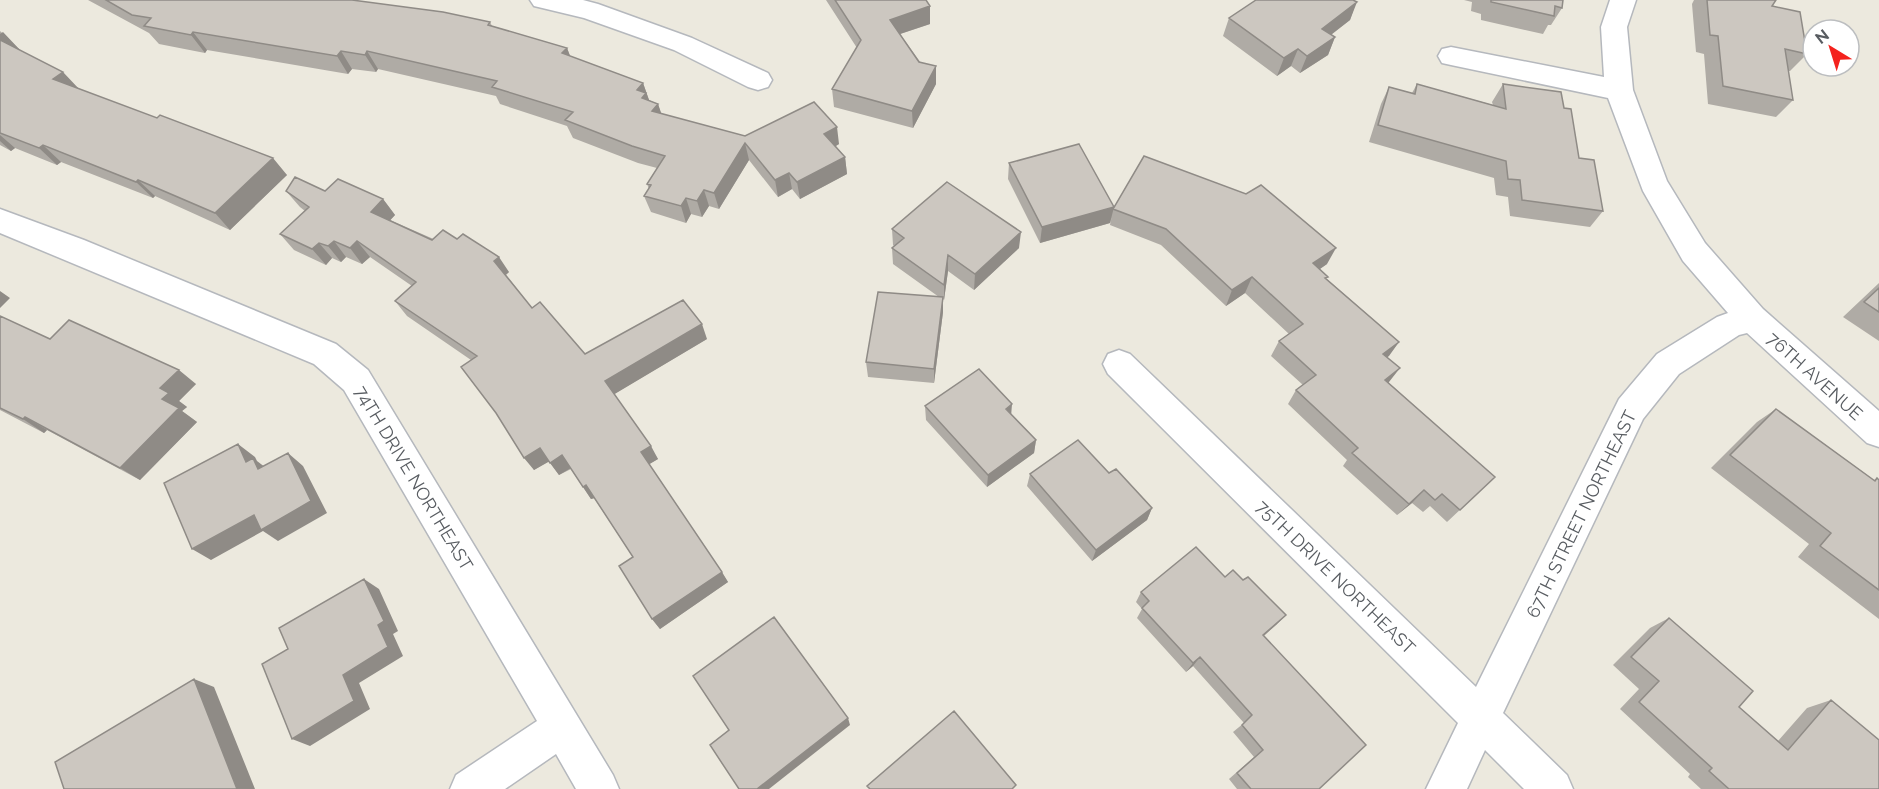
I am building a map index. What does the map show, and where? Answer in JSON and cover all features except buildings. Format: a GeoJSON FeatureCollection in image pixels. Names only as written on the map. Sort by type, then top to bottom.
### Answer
{"type":"FeatureCollection","features":[{"type":"Feature","properties":{"kind":"street"},"geometry":{"type":"LineString","coordinates":[[543,0],[590,10],[683,44],[758,80]]}},
{"type":"Feature","properties":{"kind":"street"},"geometry":{"type":"LineString","coordinates":[[1623,0],[1614,27],[1619,90],[1653,183],[1694,252],[1752,318]]}},
{"type":"Feature","properties":{"kind":"street"},"geometry":{"type":"LineString","coordinates":[[1451,56],[1619,90]]}},
{"type":"Feature","properties":{"kind":"street","name":"74TH DRIVE NORTHEAST"},"geometry":{"type":"LineString","coordinates":[[0,221],[326,354],[356,380],[599,789]]}},
{"type":"Feature","properties":{"kind":"street","name":"76TH AVENUE"},"geometry":{"type":"LineString","coordinates":[[1752,318],[1879,432]]}},
{"type":"Feature","properties":{"kind":"street","name":"67TH STREET NORTHEAST"},"geometry":{"type":"LineString","coordinates":[[1446,789],[1482,720],[1631,409],[1668,364],[1728,326],[1752,318]]}},
{"type":"Feature","properties":{"kind":"street","name":"75TH DRIVE NORTHEAST"},"geometry":{"type":"LineString","coordinates":[[1119,364],[1553,789]]}},
{"type":"Feature","properties":{"kind":"street"},"geometry":{"type":"LineString","coordinates":[[470,789],[562,727]]}}]}
